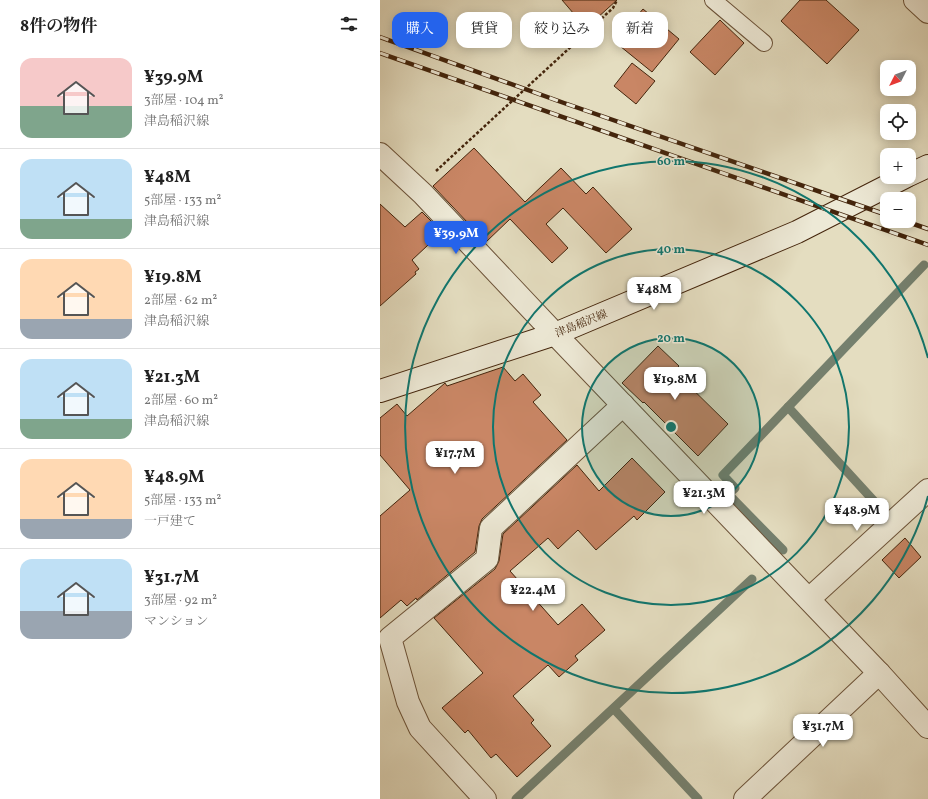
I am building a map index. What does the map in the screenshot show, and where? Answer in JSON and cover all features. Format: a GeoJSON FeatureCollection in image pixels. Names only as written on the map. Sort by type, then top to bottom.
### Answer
{"type":"FeatureCollection","features":[{"type":"Feature","properties":{"kind":"street"},"geometry":{"type":"LineString","coordinates":[[915,0],[928,12]]}},
{"type":"Feature","properties":{"kind":"street"},"geometry":{"type":"LineString","coordinates":[[380,154],[417,189],[809,599],[928,727]]}},
{"type":"Feature","properties":{"kind":"street"},"geometry":{"type":"LineString","coordinates":[[916,172],[928,166]]}},
{"type":"Feature","properties":{"kind":"street","name":"津島稲沢線"},"geometry":{"type":"LineString","coordinates":[[380,390],[555,334],[797,232],[891,184]]}},
{"type":"Feature","properties":{"kind":"street"},"geometry":{"type":"LineString","coordinates":[[485,799],[420,728],[408,702],[385,633],[487,559],[491,528],[623,405]]}},
{"type":"Feature","properties":{"kind":"street"},"geometry":{"type":"LineString","coordinates":[[809,599],[928,490]]}},
{"type":"Feature","properties":{"kind":"street"},"geometry":{"type":"LineString","coordinates":[[745,799],[879,673]]}},
{"type":"Feature","properties":{"kind":"lane"},"geometry":{"type":"LineString","coordinates":[[713,0],[764,42]]}},
{"type":"Feature","properties":{"kind":"path"},"geometry":{"type":"LineString","coordinates":[[417,189],[614,8],[617,0]]}},
{"type":"Feature","properties":{"kind":"building"},"geometry":{"type":"Polygon","coordinates":[[[562,0],[617,0],[604,12],[572,12],[562,0]]]}},
{"type":"Feature","properties":{"kind":"building"},"geometry":{"type":"Polygon","coordinates":[[[800,0],[826,0],[859,30],[827,64],[781,21],[800,0]]]}},
{"type":"Feature","properties":{"kind":"building"},"geometry":{"type":"Polygon","coordinates":[[[720,20],[744,43],[715,75],[690,52],[720,20]]]}},
{"type":"Feature","properties":{"kind":"building"},"geometry":{"type":"Polygon","coordinates":[[[668,30],[679,39],[652,72],[622,48],[668,48],[668,30]]]}},
{"type":"Feature","properties":{"kind":"building"},"geometry":{"type":"Polygon","coordinates":[[[632,63],[655,81],[636,104],[614,86],[632,63]]]}},
{"type":"Feature","properties":{"kind":"building"},"geometry":{"type":"Polygon","coordinates":[[[474,148],[525,202],[561,168],[586,194],[593,187],[632,229],[606,253],[563,208],[546,224],[568,248],[552,263],[510,219],[486,242],[433,186],[474,148]]]}},
{"type":"Feature","properties":{"kind":"building"},"geometry":{"type":"Polygon","coordinates":[[[380,204],[405,227],[422,212],[442,232],[412,260],[419,269],[415,272],[416,274],[380,306],[380,204]]]}},
{"type":"Feature","properties":{"kind":"building"},"geometry":{"type":"Polygon","coordinates":[[[658,346],[679,366],[674,371],[728,424],[698,456],[644,402],[643,403],[622,383],[658,346]]]}},
{"type":"Feature","properties":{"kind":"building"},"geometry":{"type":"Polygon","coordinates":[[[503,367],[515,381],[523,374],[541,395],[533,402],[567,440],[482,519],[479,526],[475,552],[417,600],[416,598],[407,606],[401,600],[380,618],[380,516],[410,490],[380,455],[380,418],[397,404],[407,416],[445,383],[447,386],[503,367]]]}},
{"type":"Feature","properties":{"kind":"building"},"geometry":{"type":"Polygon","coordinates":[[[632,458],[665,492],[637,520],[634,516],[596,550],[578,530],[558,549],[548,538],[510,571],[558,625],[582,604],[605,630],[575,656],[578,660],[559,677],[548,665],[513,696],[534,720],[531,723],[551,746],[517,777],[496,754],[491,758],[468,730],[465,733],[442,708],[483,673],[434,618],[495,569],[499,561],[503,534],[577,465],[599,491],[632,458]]]}},
{"type":"Feature","properties":{"kind":"building"},"geometry":{"type":"Polygon","coordinates":[[[905,538],[921,557],[899,578],[882,560],[905,538]]]}},
{"type":"Feature","properties":{"kind":"waterway"},"geometry":{"type":"LineString","coordinates":[[783,550],[728,494],[735,488],[723,475],[924,265]]}},
{"type":"Feature","properties":{"kind":"waterway"},"geometry":{"type":"LineString","coordinates":[[788,407],[884,512]]}},
{"type":"Feature","properties":{"kind":"waterway"},"geometry":{"type":"LineString","coordinates":[[516,799],[752,579]]}},
{"type":"Feature","properties":{"kind":"waterway"},"geometry":{"type":"LineString","coordinates":[[614,709],[698,799]]}},
{"type":"Feature","properties":{"kind":"railway"},"geometry":{"type":"LineString","coordinates":[[380,37],[564,103],[880,213]]}},
{"type":"Feature","properties":{"kind":"railway"},"geometry":{"type":"LineString","coordinates":[[380,53],[928,245]]}},
{"type":"Feature","properties":{"kind":"railway"},"geometry":{"type":"LineString","coordinates":[[916,225],[928,229]]}}]}
